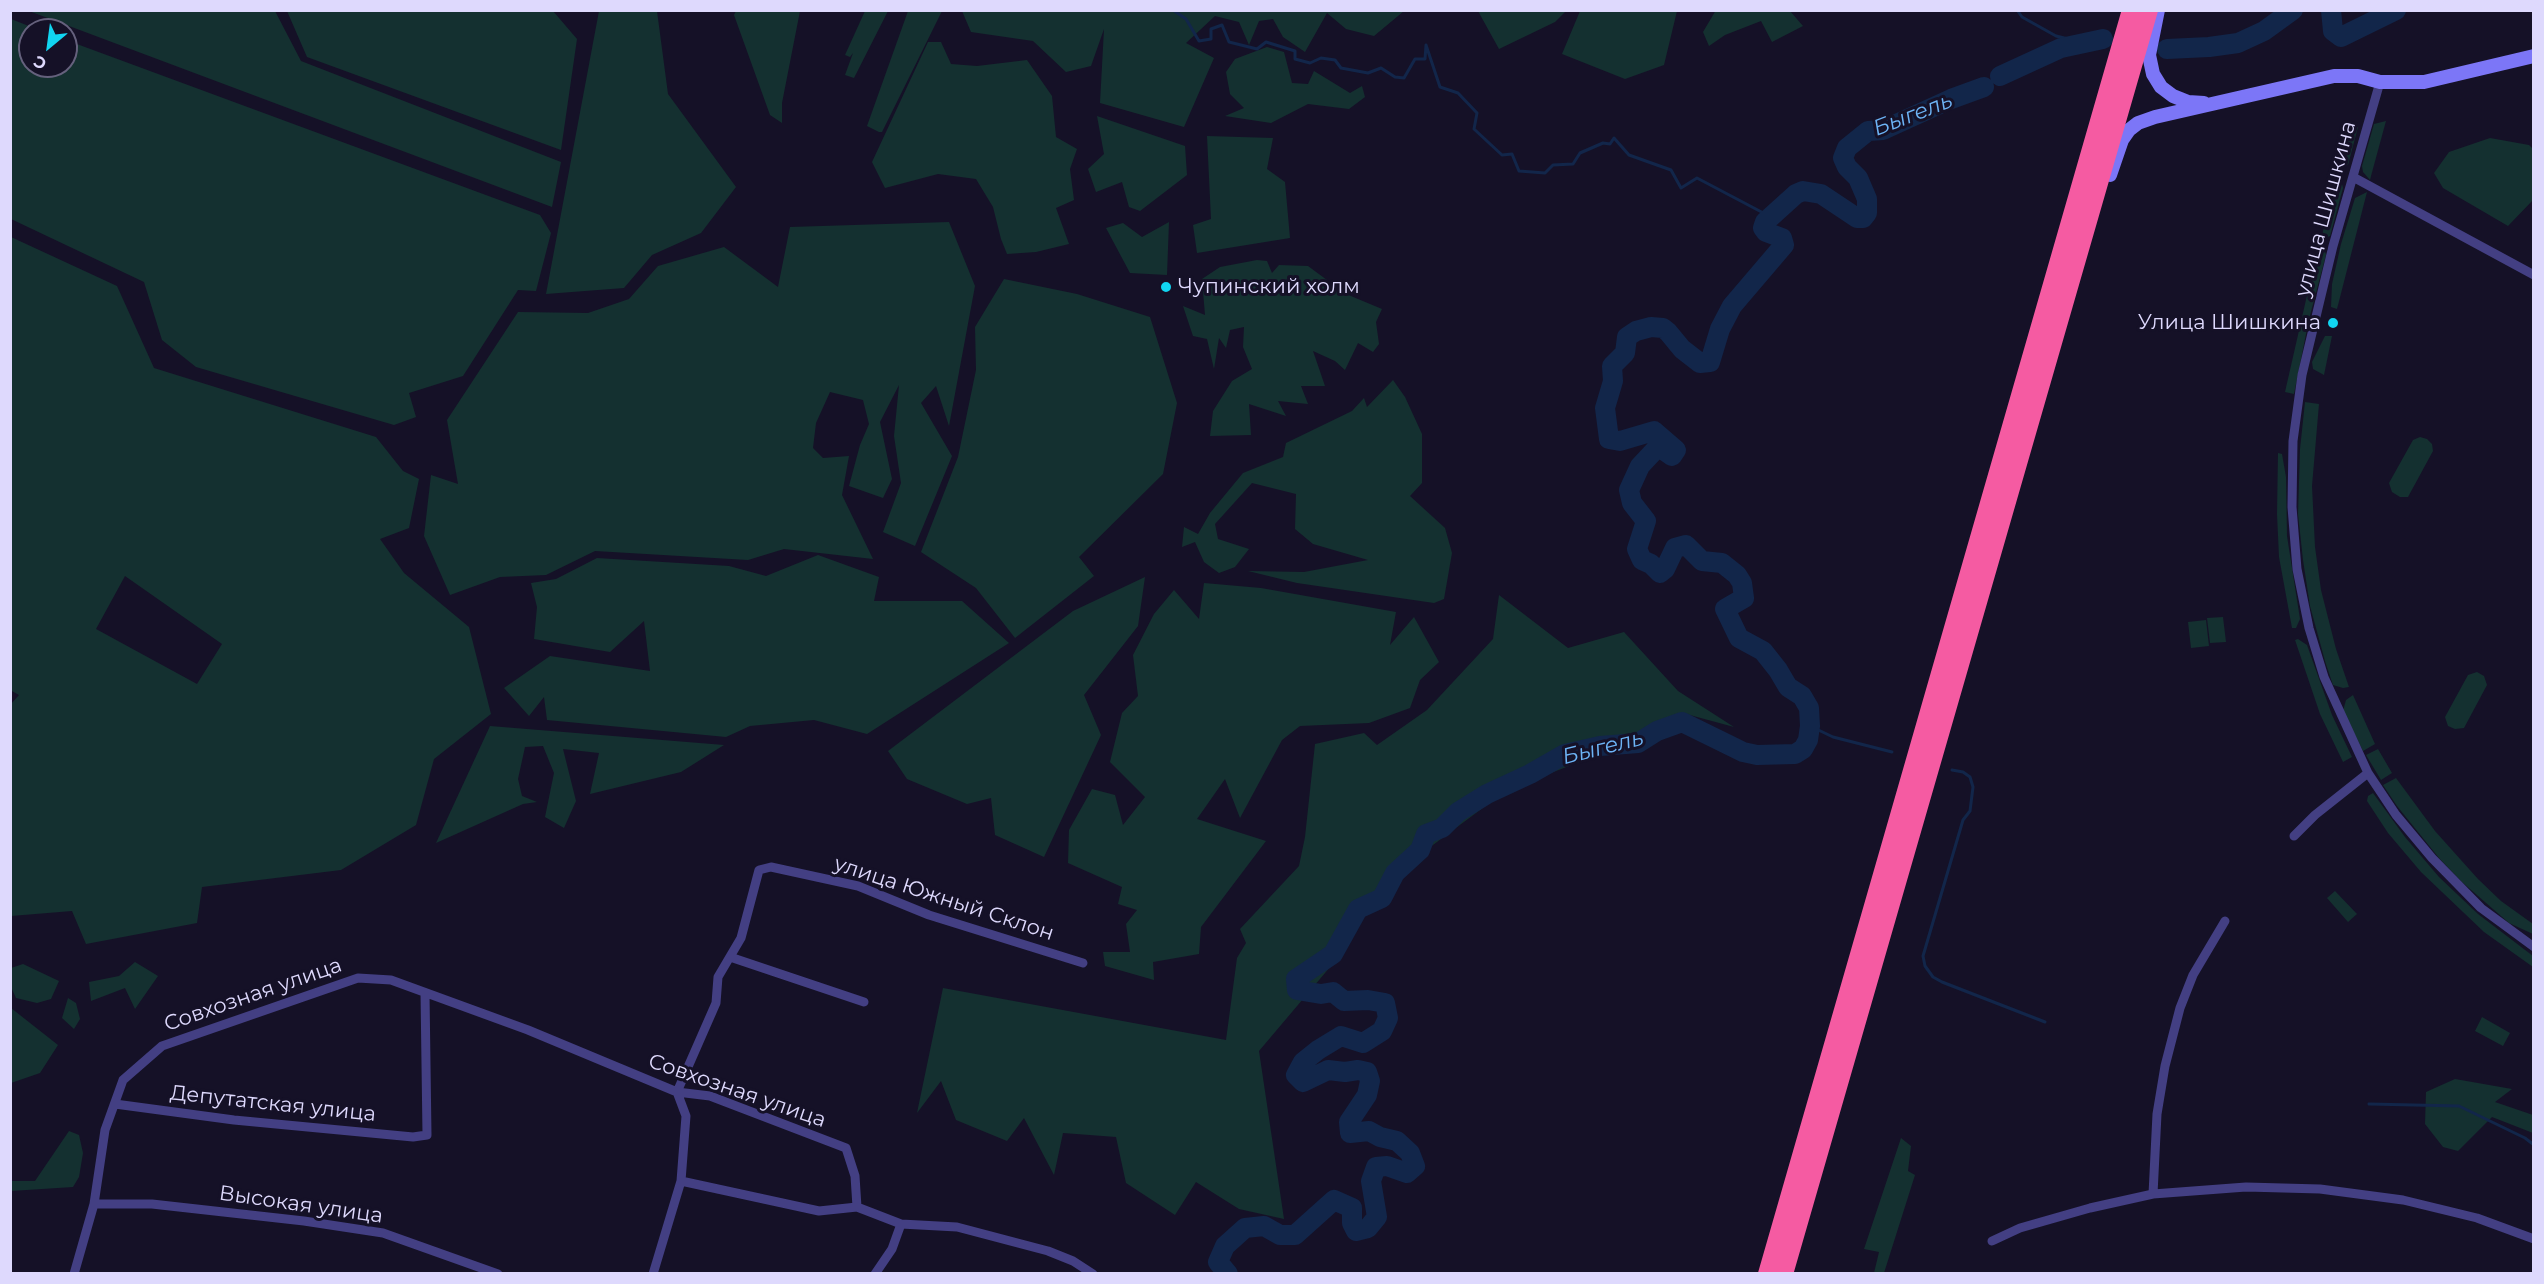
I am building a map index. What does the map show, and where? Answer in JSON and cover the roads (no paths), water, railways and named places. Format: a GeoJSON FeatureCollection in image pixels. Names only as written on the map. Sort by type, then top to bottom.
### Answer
{"type":"FeatureCollection","features":[{"type":"Feature","properties":{"kind":"highway"},"geometry":{"type":"LineString","coordinates":[[1767,1274],[2131,10]]}},
{"type":"Feature","properties":{"kind":"highway"},"geometry":{"type":"LineString","coordinates":[[1784,1274],[2149,10]]}},
{"type":"Feature","properties":{"kind":"street"},"geometry":{"type":"LineString","coordinates":[[2158,10],[2149,55],[2153,74],[2161,87],[2173,96],[2188,102],[2218,103]]}},
{"type":"Feature","properties":{"kind":"street"},"geometry":{"type":"LineString","coordinates":[[2088,222],[2106,186],[2122,140],[2138,123],[2155,117],[2334,76],[2358,76],[2380,82],[2424,82],[2534,56]]}},
{"type":"Feature","properties":{"kind":"street","name":"улица Шишкина"},"geometry":{"type":"LineString","coordinates":[[2380,82],[2333,246],[2302,375],[2293,441],[2292,507],[2297,568],[2309,628],[2324,677],[2368,773],[2396,815],[2432,858],[2481,908],[2534,947]]}},
{"type":"Feature","properties":{"kind":"street"},"geometry":{"type":"LineString","coordinates":[[2353,177],[2534,276]]}},
{"type":"Feature","properties":{"kind":"street"},"geometry":{"type":"LineString","coordinates":[[2294,836],[2314,815],[2368,773]]}},
{"type":"Feature","properties":{"kind":"street","name":"улица Южный Склон"},"geometry":{"type":"LineString","coordinates":[[730,957],[741,938],[759,870],[771,867],[858,886],[929,915],[1083,963]]}},
{"type":"Feature","properties":{"kind":"street"},"geometry":{"type":"LineString","coordinates":[[2153,1194],[2157,1114],[2165,1066],[2180,1008],[2193,975],[2225,921]]}},
{"type":"Feature","properties":{"kind":"street"},"geometry":{"type":"LineString","coordinates":[[653,1274],[681,1181],[686,1116],[677,1092],[716,1003],[718,978],[730,957],[864,1002]]}},
{"type":"Feature","properties":{"kind":"street","name":"Совхозная улица"},"geometry":{"type":"LineString","coordinates":[[74,1274],[94,1204],[105,1130],[123,1080],[162,1046],[358,978],[391,980],[528,1030],[677,1092],[710,1096],[846,1148],[855,1176],[857,1207]]}},
{"type":"Feature","properties":{"kind":"street","name":"Депутатская улица"},"geometry":{"type":"LineString","coordinates":[[115,1104],[234,1120],[413,1137],[427,1135],[425,993]]}},
{"type":"Feature","properties":{"kind":"street"},"geometry":{"type":"LineString","coordinates":[[681,1181],[819,1211],[857,1207],[901,1224],[957,1227],[1047,1251],[1093,1274]]}},
{"type":"Feature","properties":{"kind":"street"},"geometry":{"type":"LineString","coordinates":[[1992,1241],[2030,1225],[2090,1208],[2153,1194],[2246,1187],[2320,1189],[2403,1200],[2477,1218],[2534,1239]]}},
{"type":"Feature","properties":{"kind":"street","name":"Высокая улица"},"geometry":{"type":"LineString","coordinates":[[94,1204],[152,1204],[304,1221],[383,1233],[498,1274]]}},
{"type":"Feature","properties":{"kind":"street"},"geometry":{"type":"LineString","coordinates":[[875,1274],[892,1249],[901,1224]]}},
{"type":"Feature","properties":{"kind":"waterway"},"geometry":{"type":"LineString","coordinates":[[1173,10],[1186,19],[1199,41],[1211,39],[1211,29],[1222,25],[1229,42],[1257,49],[1266,42],[1295,51],[1295,59],[1310,63],[1321,58],[1335,60],[1341,68],[1368,73],[1381,68],[1395,77],[1404,78],[1415,59],[1425,59],[1426,45],[1440,87],[1458,93],[1477,113],[1474,129],[1502,155],[1512,154],[1519,171],[1545,173],[1553,165],[1573,164],[1580,153],[1603,143],[1610,144],[1614,138],[1629,155],[1671,170],[1681,188],[1697,178],[1771,217]]}},
{"type":"Feature","properties":{"kind":"waterway"},"geometry":{"type":"LineString","coordinates":[[2017,10],[2022,17],[2056,36],[2085,43]]}},
{"type":"Feature","properties":{"kind":"waterway","name":"Быгель"},"geometry":{"type":"LineString","coordinates":[[2167,49],[2238,43],[2264,31],[2293,10]]}},
{"type":"Feature","properties":{"kind":"waterway","name":"Быгель"},"geometry":{"type":"LineString","coordinates":[[2331,10],[2333,31],[2341,37],[2396,10]]}},
{"type":"Feature","properties":{"kind":"waterway","name":"Быгель"},"geometry":{"type":"LineString","coordinates":[[2000,76],[2061,48],[2103,39]]}},
{"type":"Feature","properties":{"kind":"waterway","name":"Быгель"},"geometry":{"type":"LineString","coordinates":[[1228,1274],[1218,1262],[1225,1246],[1245,1228],[1264,1226],[1280,1235],[1295,1235],[1334,1200],[1352,1208],[1352,1223],[1356,1231],[1368,1228],[1377,1217],[1371,1181],[1376,1167],[1387,1166],[1407,1173],[1415,1166],[1410,1153],[1397,1141],[1380,1137],[1369,1131],[1350,1133],[1349,1122],[1367,1095],[1370,1081],[1367,1072],[1328,1070],[1303,1082],[1296,1075],[1303,1062],[1341,1036],[1363,1043],[1382,1031],[1388,1018],[1385,1003],[1368,1000],[1344,1001],[1333,992],[1321,994],[1297,990],[1296,979],[1333,954],[1358,909],[1382,898],[1395,873],[1420,850],[1426,834],[1442,828],[1458,812],[1487,794],[1530,774],[1565,754],[1600,746],[1638,743],[1657,731],[1682,722],[1743,752],[1757,755],[1795,754],[1803,749],[1808,740],[1809,708],[1802,696],[1788,687],[1763,651],[1739,638],[1725,609],[1744,598],[1742,583],[1737,575],[1722,563],[1702,561],[1686,545],[1675,548],[1665,569],[1660,573],[1651,564],[1642,560],[1637,549],[1646,521],[1632,503],[1629,490],[1640,466],[1655,450],[1662,449],[1672,456],[1676,450],[1654,431],[1620,441],[1609,439],[1605,408],[1613,381],[1612,366],[1625,353],[1627,337],[1636,331],[1651,327],[1663,328],[1682,349],[1700,363],[1710,362],[1720,329],[1732,306],[1784,245],[1782,238],[1766,232],[1763,228],[1765,222],[1796,194],[1803,191],[1821,194],[1857,218],[1863,218],[1867,213],[1867,199],[1858,178],[1847,167],[1843,158],[1847,148],[1868,131],[1883,130],[1951,99],[1984,87]]}},
{"type":"Feature","properties":{"kind":"waterway"},"geometry":{"type":"LineString","coordinates":[[1810,726],[1833,737],[1892,752]]}},
{"type":"Feature","properties":{"kind":"waterway"},"geometry":{"type":"LineString","coordinates":[[1952,770],[1963,772],[1970,777],[1973,787],[1970,811],[1963,820],[1923,956],[1925,966],[1933,977],[1942,982],[2045,1022]]}},
{"type":"Feature","properties":{"kind":"waterway"},"geometry":{"type":"LineString","coordinates":[[2369,1104],[2459,1106],[2525,1138],[2534,1145]]}},
{"type":"Feature","properties":{"kind":"place","name":"Чупинский холм"},"geometry":{"type":"Point","coordinates":[1166,287]}},
{"type":"Feature","properties":{"kind":"place","name":"Улица Шишкина"},"geometry":{"type":"Point","coordinates":[2333,323]}}]}
